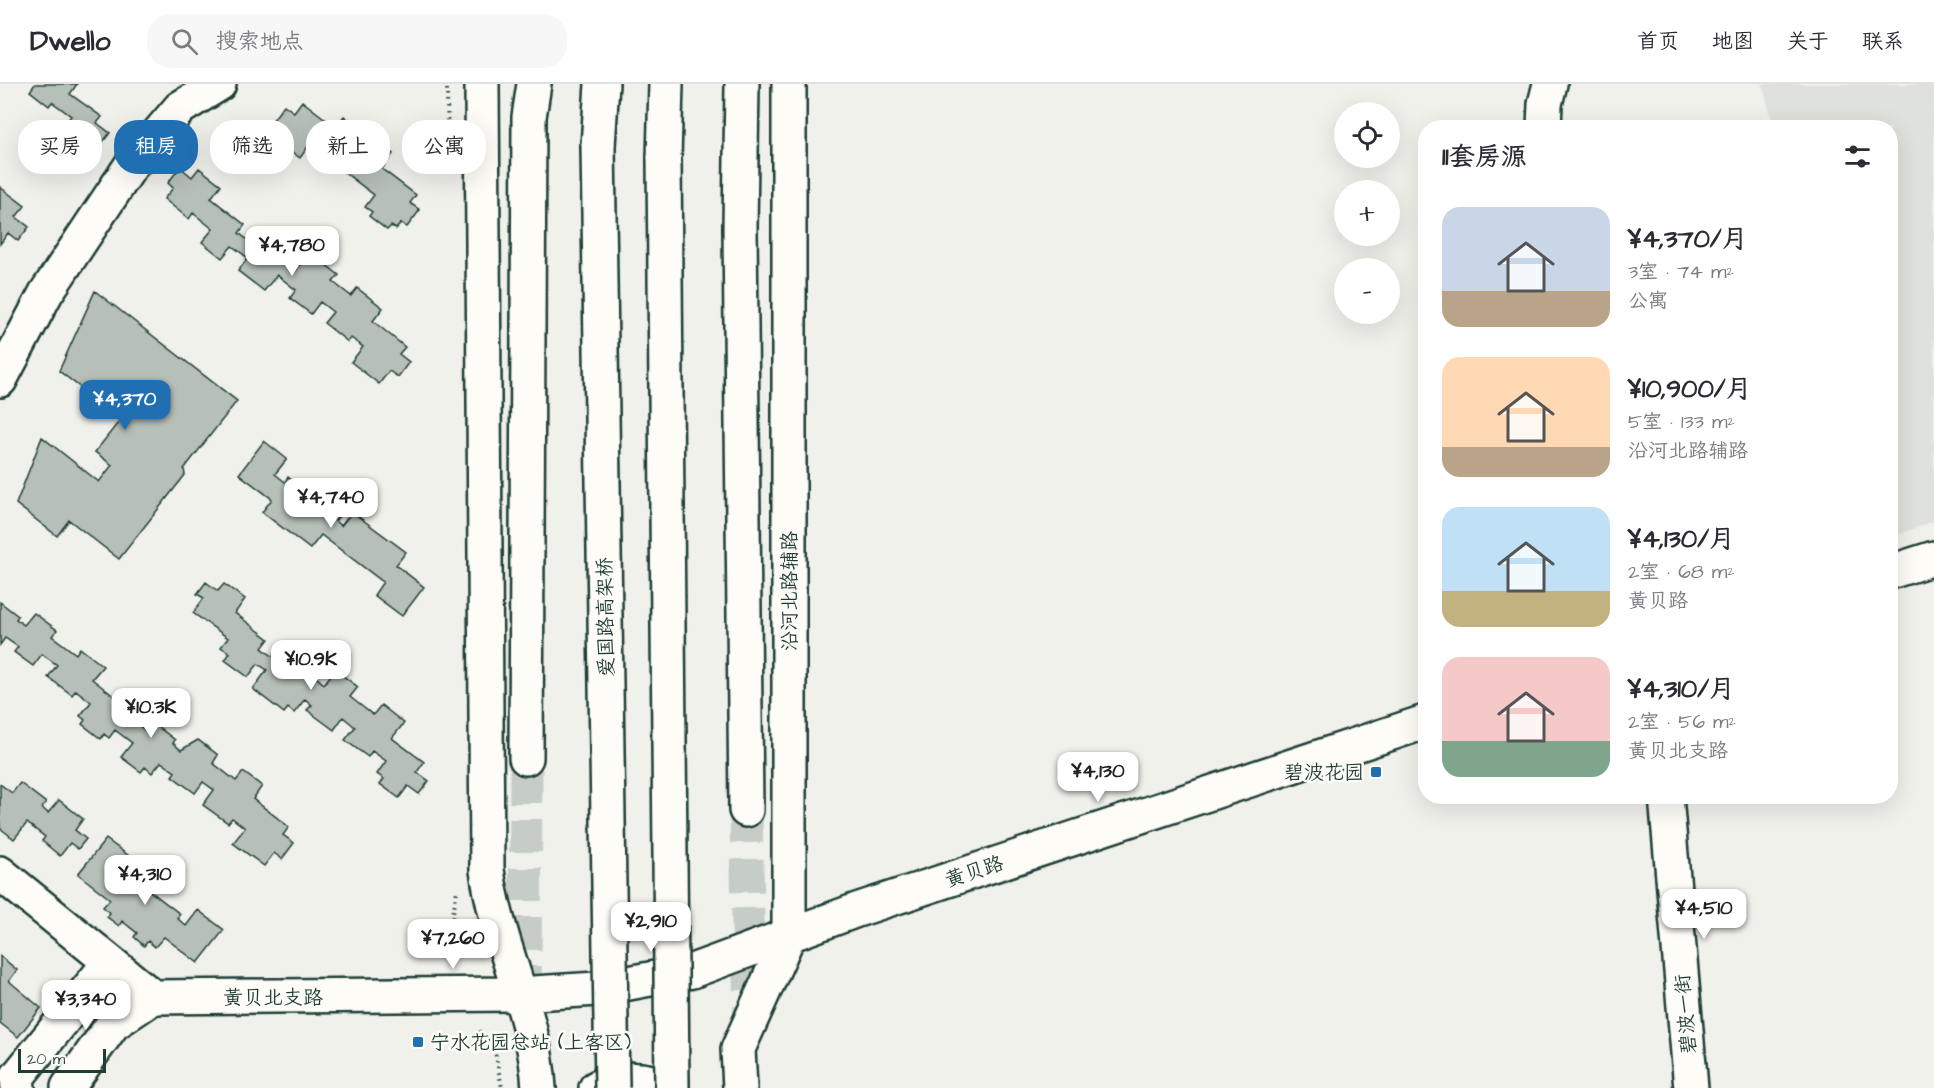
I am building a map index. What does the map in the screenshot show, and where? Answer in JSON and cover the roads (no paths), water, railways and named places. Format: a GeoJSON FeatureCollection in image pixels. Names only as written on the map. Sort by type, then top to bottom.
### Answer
{"type":"FeatureCollection","features":[{"type":"Feature","properties":{"kind":"main road"},"geometry":{"type":"LineString","coordinates":[[0,380],[46,293],[130,167],[180,108],[219,84]]}},
{"type":"Feature","properties":{"kind":"main road"},"geometry":{"type":"LineString","coordinates":[[482,84],[487,870],[492,907],[537,1060],[539,1088]]}},
{"type":"Feature","properties":{"kind":"main road"},"geometry":{"type":"LineString","coordinates":[[526,758],[529,129],[534,84]]}},
{"type":"Feature","properties":{"kind":"main road","name":"爱国路高架桥"},"geometry":{"type":"LineString","coordinates":[[602,84],[598,146],[612,1088]]}},
{"type":"Feature","properties":{"kind":"main road"},"geometry":{"type":"LineString","coordinates":[[596,1088],[603,1084],[633,1078],[671,1088],[664,159],[666,84]]}},
{"type":"Feature","properties":{"kind":"main road"},"geometry":{"type":"LineString","coordinates":[[742,84],[740,228],[746,810]]}},
{"type":"Feature","properties":{"kind":"main road","name":"沿河北路辅路"},"geometry":{"type":"LineString","coordinates":[[740,1088],[738,1049],[789,935],[789,84]]}},
{"type":"Feature","properties":{"kind":"main road"},"geometry":{"type":"LineString","coordinates":[[1544,120],[1545,104],[1550,84]]}},
{"type":"Feature","properties":{"kind":"main road"},"geometry":{"type":"LineString","coordinates":[[1898,569],[1934,558]]}},
{"type":"Feature","properties":{"kind":"main road","name":"黄贝路"},"geometry":{"type":"LineString","coordinates":[[518,994],[597,988],[692,971],[789,935],[1418,724]]}},
{"type":"Feature","properties":{"kind":"main road","name":"碧波一街"},"geometry":{"type":"LineString","coordinates":[[1667,804],[1691,1088]]}},
{"type":"Feature","properties":{"kind":"main road"},"geometry":{"type":"LineString","coordinates":[[0,873],[153,997],[113,1024],[68,1087]]}},
{"type":"Feature","properties":{"kind":"main road"},"geometry":{"type":"LineString","coordinates":[[18,1088],[16,1077],[110,962]]}},
{"type":"Feature","properties":{"kind":"main road","name":"黄贝北支路"},"geometry":{"type":"LineString","coordinates":[[153,997],[518,994]]}},
{"type":"Feature","properties":{"kind":"tunnel"},"geometry":{"type":"LineString","coordinates":[[525,999],[526,758]]}},
{"type":"Feature","properties":{"kind":"tunnel"},"geometry":{"type":"LineString","coordinates":[[746,810],[750,1026]]}},
{"type":"Feature","properties":{"kind":"place","name":"碧波花园"},"geometry":{"type":"Point","coordinates":[1376,772]}},
{"type":"Feature","properties":{"kind":"place","name":"宁水花园总站 (上客区)"},"geometry":{"type":"Point","coordinates":[418,1042]}}]}
